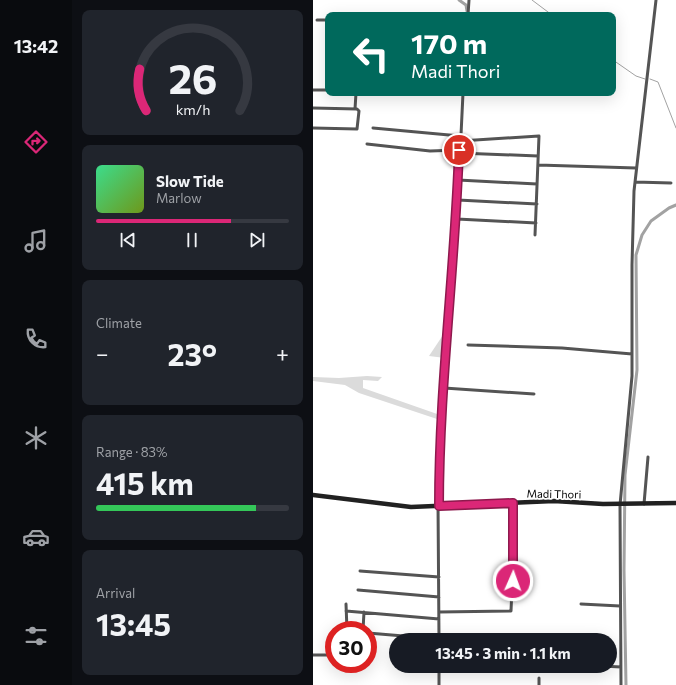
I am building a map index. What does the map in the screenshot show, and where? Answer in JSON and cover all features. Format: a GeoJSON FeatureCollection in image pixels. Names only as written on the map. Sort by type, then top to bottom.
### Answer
{"type":"FeatureCollection","features":[{"type":"Feature","properties":{"kind":"main road","name":"Madi Thori"},"geometry":{"type":"LineString","coordinates":[[313,495],[398,506],[439,506],[554,501],[621,505],[676,503]]}},
{"type":"Feature","properties":{"kind":"street"},"geometry":{"type":"LineString","coordinates":[[468,12],[469,0]]}},
{"type":"Feature","properties":{"kind":"street"},"geometry":{"type":"LineString","coordinates":[[621,685],[621,505],[632,354],[632,265],[635,182],[656,0]]}},
{"type":"Feature","properties":{"kind":"street"},"geometry":{"type":"LineString","coordinates":[[317,20],[325,20]]}},
{"type":"Feature","properties":{"kind":"street"},"geometry":{"type":"LineString","coordinates":[[313,90],[325,90]]}},
{"type":"Feature","properties":{"kind":"street"},"geometry":{"type":"LineString","coordinates":[[355,109],[356,96]]}},
{"type":"Feature","properties":{"kind":"street"},"geometry":{"type":"LineString","coordinates":[[439,633],[439,506],[444,388],[457,219],[463,96]]}},
{"type":"Feature","properties":{"kind":"street"},"geometry":{"type":"LineString","coordinates":[[313,108],[355,109],[359,111],[357,129],[313,128]]}},
{"type":"Feature","properties":{"kind":"street"},"geometry":{"type":"LineString","coordinates":[[373,128],[460,136]]}},
{"type":"Feature","properties":{"kind":"street"},"geometry":{"type":"LineString","coordinates":[[460,141],[539,136],[535,235]]}},
{"type":"Feature","properties":{"kind":"street"},"geometry":{"type":"LineString","coordinates":[[367,144],[429,151],[539,156]]}},
{"type":"Feature","properties":{"kind":"street"},"geometry":{"type":"LineString","coordinates":[[538,165],[636,168]]}},
{"type":"Feature","properties":{"kind":"street"},"geometry":{"type":"LineString","coordinates":[[458,180],[537,184]]}},
{"type":"Feature","properties":{"kind":"street"},"geometry":{"type":"LineString","coordinates":[[635,182],[671,183]]}},
{"type":"Feature","properties":{"kind":"street"},"geometry":{"type":"LineString","coordinates":[[458,200],[537,204]]}},
{"type":"Feature","properties":{"kind":"street"},"geometry":{"type":"LineString","coordinates":[[457,219],[536,224]]}},
{"type":"Feature","properties":{"kind":"street"},"geometry":{"type":"LineString","coordinates":[[468,345],[562,348],[632,354]]}},
{"type":"Feature","properties":{"kind":"street"},"geometry":{"type":"LineString","coordinates":[[444,388],[534,394]]}},
{"type":"Feature","properties":{"kind":"street"},"geometry":{"type":"LineString","coordinates":[[644,504],[648,457]]}},
{"type":"Feature","properties":{"kind":"street"},"geometry":{"type":"LineString","coordinates":[[439,612],[511,611],[513,503]]}},
{"type":"Feature","properties":{"kind":"street"},"geometry":{"type":"LineString","coordinates":[[360,571],[439,577]]}},
{"type":"Feature","properties":{"kind":"street"},"geometry":{"type":"LineString","coordinates":[[358,590],[439,597]]}},
{"type":"Feature","properties":{"kind":"street"},"geometry":{"type":"LineString","coordinates":[[346,604],[347,621]]}},
{"type":"Feature","properties":{"kind":"street"},"geometry":{"type":"LineString","coordinates":[[581,604],[620,606]]}},
{"type":"Feature","properties":{"kind":"street"},"geometry":{"type":"LineString","coordinates":[[346,610],[439,619]]}},
{"type":"Feature","properties":{"kind":"street"},"geometry":{"type":"LineString","coordinates":[[364,621],[365,612]]}},
{"type":"Feature","properties":{"kind":"street"},"geometry":{"type":"LineString","coordinates":[[377,634],[389,635]]}},
{"type":"Feature","properties":{"kind":"street"},"geometry":{"type":"LineString","coordinates":[[313,655],[325,655]]}},
{"type":"Feature","properties":{"kind":"street"},"geometry":{"type":"LineString","coordinates":[[617,667],[621,667]]}},
{"type":"Feature","properties":{"kind":"street"},"geometry":{"type":"LineString","coordinates":[[439,673],[439,685]]}},
{"type":"Feature","properties":{"kind":"street"},"geometry":{"type":"LineString","coordinates":[[539,678],[539,685]]}},
{"type":"Feature","properties":{"kind":"shaded area"},"geometry":{"type":"Polygon","coordinates":[[[446,319],[448,319],[445,358],[429,356],[443,335],[446,319]]]}},
{"type":"Feature","properties":{"kind":"shaded area"},"geometry":{"type":"Polygon","coordinates":[[[367,376],[382,377],[378,381],[363,380],[363,388],[440,415],[440,420],[359,393],[345,385],[313,381],[313,377],[339,378],[367,376]]]}},
{"type":"Feature","properties":{"kind":"waterway"},"geometry":{"type":"LineString","coordinates":[[459,0],[466,5],[467,11]]}},
{"type":"Feature","properties":{"kind":"waterway"},"geometry":{"type":"LineString","coordinates":[[532,0],[548,12]]}},
{"type":"Feature","properties":{"kind":"waterway"},"geometry":{"type":"LineString","coordinates":[[616,62],[636,76],[645,79]]}},
{"type":"Feature","properties":{"kind":"waterway"},"geometry":{"type":"LineString","coordinates":[[650,79],[658,82],[676,128]]}},
{"type":"Feature","properties":{"kind":"waterway"},"geometry":{"type":"LineString","coordinates":[[626,685],[624,570],[625,475],[637,370],[636,255],[642,235],[651,221],[669,208],[676,205]]}},
{"type":"Feature","properties":{"kind":"route"},"geometry":{"type":"LineString","coordinates":[[459,150],[457,219],[440,452],[439,506],[497,502],[513,503],[513,581]]}}]}
